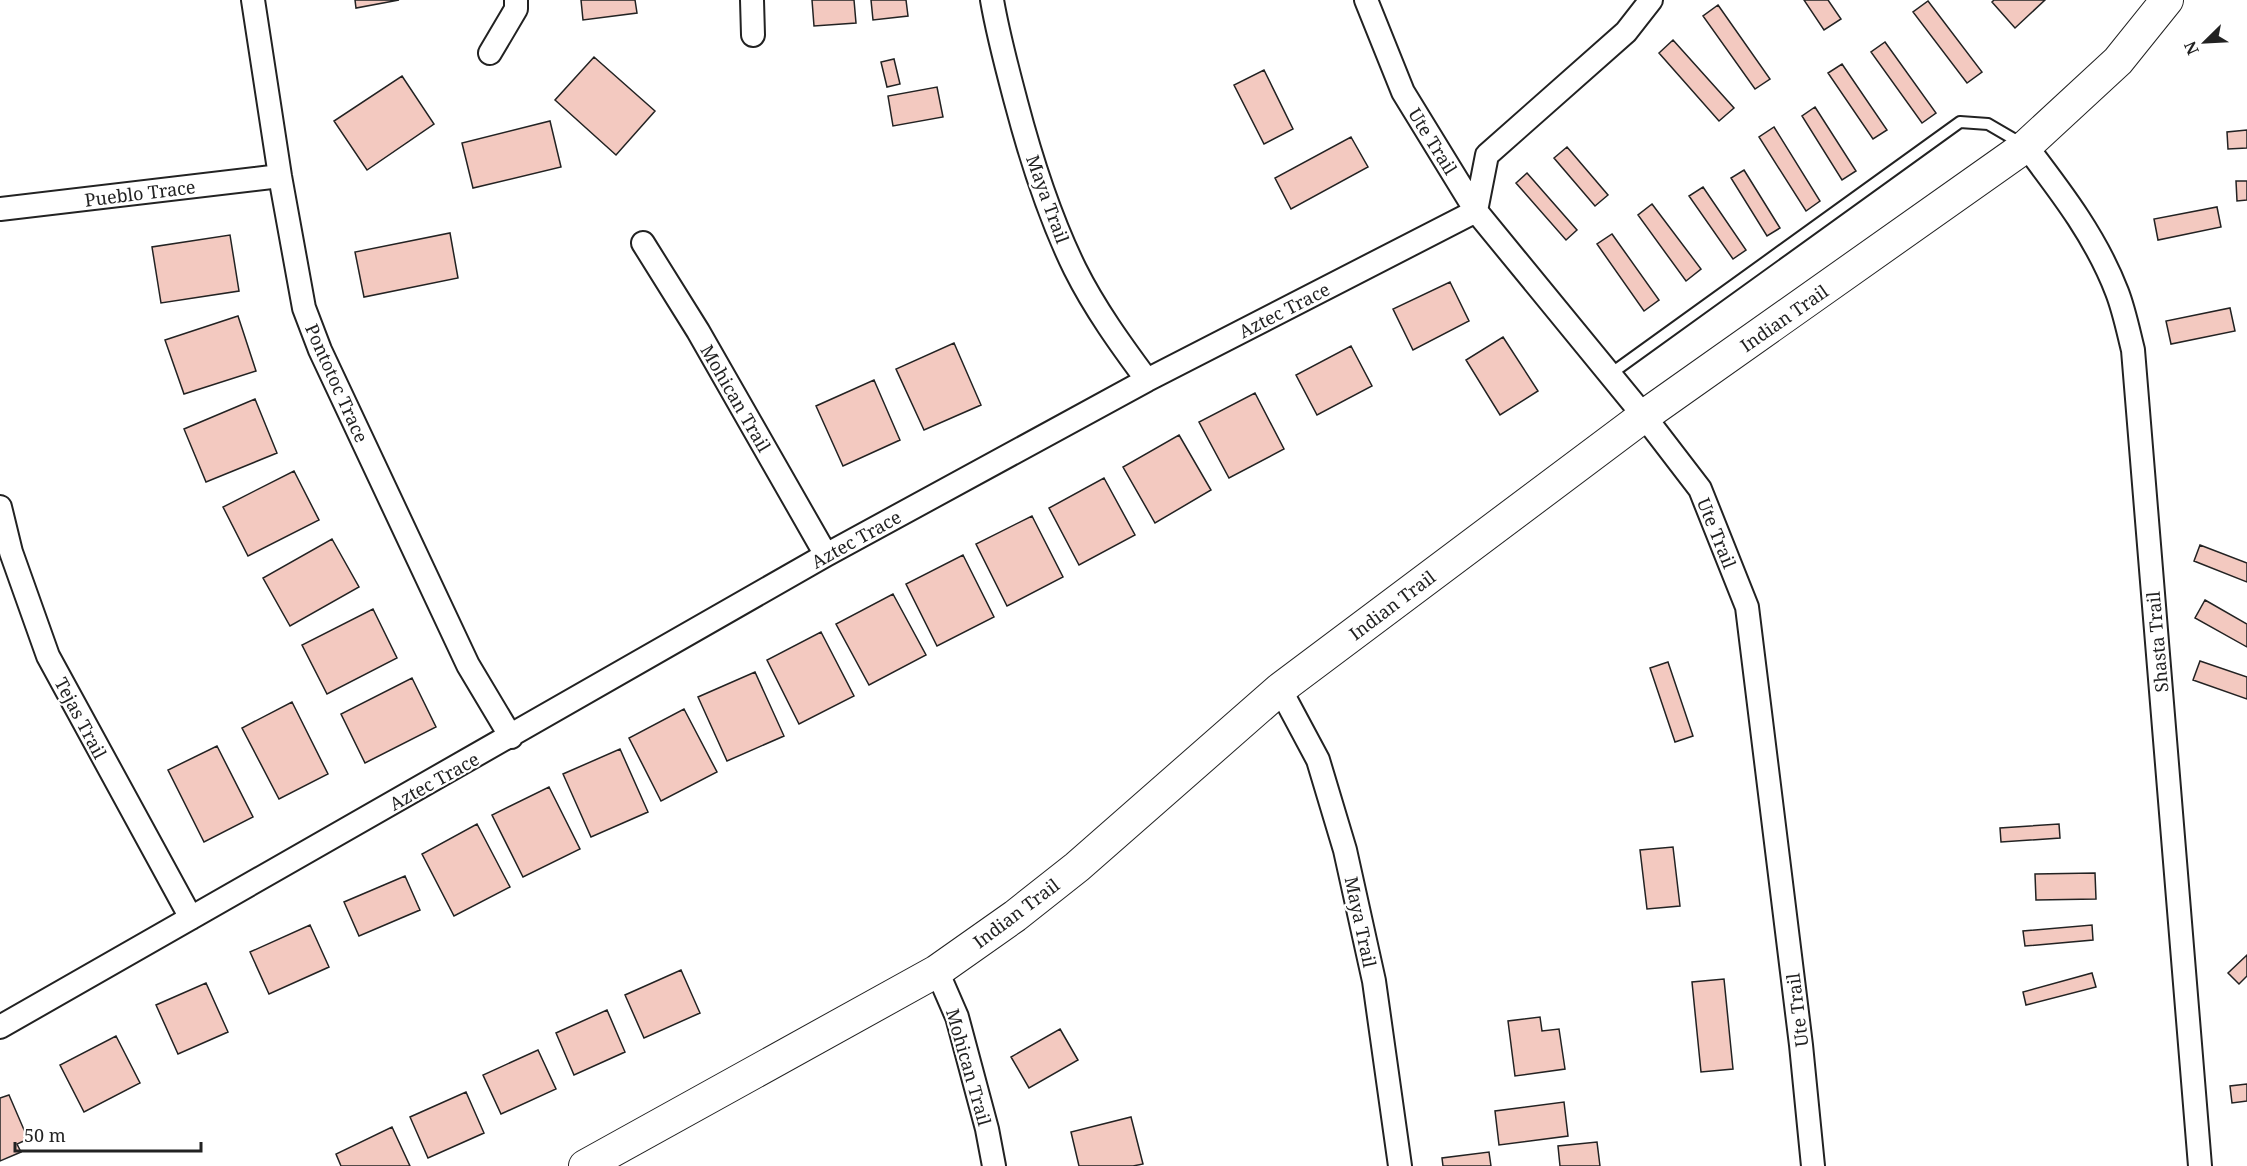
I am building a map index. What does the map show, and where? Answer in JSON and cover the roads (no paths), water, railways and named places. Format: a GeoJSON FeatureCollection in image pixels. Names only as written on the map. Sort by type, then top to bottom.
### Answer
{"type":"FeatureCollection","features":[{"type":"Feature","properties":{"kind":"street","name":"Pontotoc Trace"},"geometry":{"type":"LineString","coordinates":[[253,0],[280,176],[304,308],[320,350],[468,664],[511,737]]}},
{"type":"Feature","properties":{"kind":"street"},"geometry":{"type":"LineString","coordinates":[[490,53],[516,9],[516,0]]}},
{"type":"Feature","properties":{"kind":"street"},"geometry":{"type":"LineString","coordinates":[[752,0],[753,35]]}},
{"type":"Feature","properties":{"kind":"street","name":"Maya Trail"},"geometry":{"type":"LineString","coordinates":[[992,0],[1003,54],[1048,205],[1076,270],[1107,324],[1147,380]]}},
{"type":"Feature","properties":{"kind":"street","name":"Ute Trail"},"geometry":{"type":"LineString","coordinates":[[1366,0],[1402,92],[1476,211],[1644,416],[1700,489],[1747,608],[1801,1045],[1813,1166]]}},
{"type":"Feature","properties":{"kind":"street"},"geometry":{"type":"LineString","coordinates":[[1476,211],[1487,155],[1626,32],[1651,0]]}},
{"type":"Feature","properties":{"kind":"street","name":"Indian Trail"},"geometry":{"type":"LineString","coordinates":[[585,1166],[938,971],[1015,916],[1077,867],[1280,689],[1644,416],[2026,146],[2118,61],[2167,0]]}},
{"type":"Feature","properties":{"kind":"street","name":"Shasta Trail"},"geometry":{"type":"LineString","coordinates":[[2026,146],[2071,205],[2097,247],[2117,293],[2133,350],[2200,1166]]}},
{"type":"Feature","properties":{"kind":"street","name":"Pueblo Trace"},"geometry":{"type":"LineString","coordinates":[[0,209],[280,176]]}},
{"type":"Feature","properties":{"kind":"street","name":"Aztec Trace"},"geometry":{"type":"LineString","coordinates":[[0,1027],[826,555],[1147,380],[1476,211]]}},
{"type":"Feature","properties":{"kind":"street","name":"Mohican Trail"},"geometry":{"type":"LineString","coordinates":[[643,243],[698,331],[826,555]]}},
{"type":"Feature","properties":{"kind":"street","name":"Tejas Trail"},"geometry":{"type":"LineString","coordinates":[[0,507],[11,552],[48,656],[191,918]]}},
{"type":"Feature","properties":{"kind":"street","name":"Maya Trail"},"geometry":{"type":"LineString","coordinates":[[1280,689],[1318,760],[1345,850],[1374,981],[1400,1166]]}},
{"type":"Feature","properties":{"kind":"street","name":"Mohican Trail"},"geometry":{"type":"LineString","coordinates":[[938,971],[957,1017],[987,1129],[994,1166]]}},
{"type":"Feature","properties":{"kind":"lane"},"geometry":{"type":"LineString","coordinates":[[1609,375],[1960,122],[1988,124],[2026,146]]}}]}
